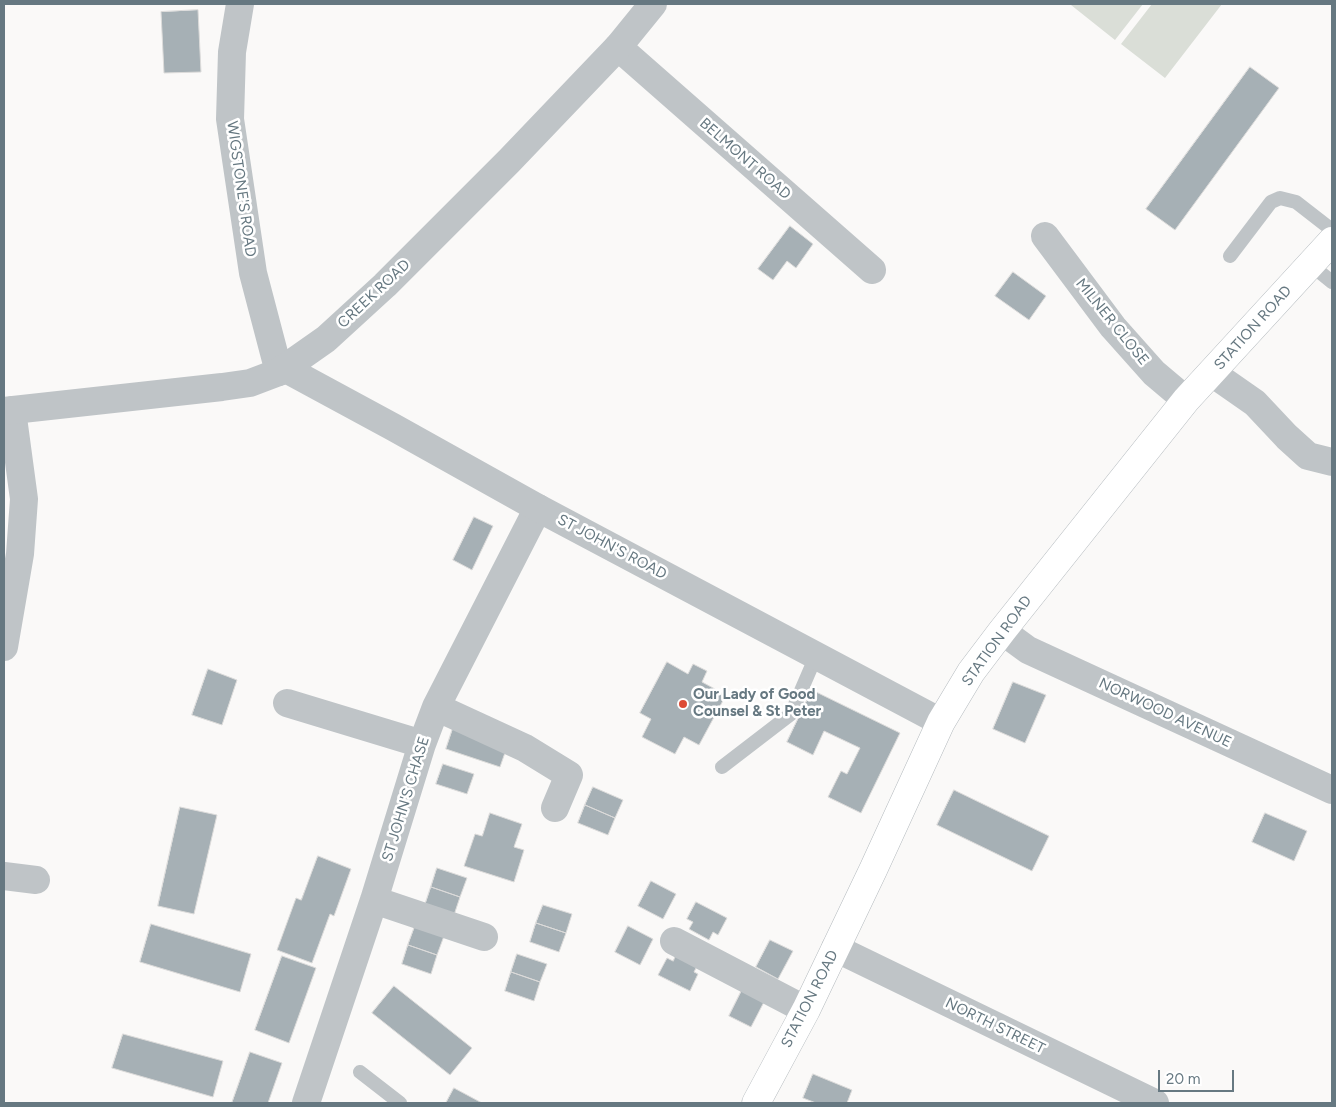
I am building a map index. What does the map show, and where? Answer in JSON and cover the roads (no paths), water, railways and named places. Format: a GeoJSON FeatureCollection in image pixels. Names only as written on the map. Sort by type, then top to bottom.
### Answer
{"type":"FeatureCollection","features":[{"type":"Feature","properties":{"kind":"main road","name":"STATION ROAD"},"geometry":{"type":"LineString","coordinates":[[756,1103],[806,1010],[941,722],[971,672],[1186,400],[1332,241]]}},
{"type":"Feature","properties":{"kind":"street","name":"WIGSTONE'S ROAD"},"geometry":{"type":"LineString","coordinates":[[240,4],[232,52],[230,119],[253,273],[282,370]]}},
{"type":"Feature","properties":{"kind":"street","name":"CREEK ROAD"},"geometry":{"type":"LineString","coordinates":[[8,410],[231,386],[250,383],[282,370],[326,339],[385,285],[509,161],[618,47],[653,4]]}},
{"type":"Feature","properties":{"kind":"street","name":"BELMONT ROAD"},"geometry":{"type":"LineString","coordinates":[[618,47],[872,270]]}},
{"type":"Feature","properties":{"kind":"street","name":"MILNER CLOSE"},"geometry":{"type":"LineString","coordinates":[[1045,236],[1113,327],[1154,373],[1186,400]]}},
{"type":"Feature","properties":{"kind":"street","name":"ST JOHN'S ROAD"},"geometry":{"type":"LineString","coordinates":[[282,370],[393,427],[538,508],[941,722]]}},
{"type":"Feature","properties":{"kind":"street"},"geometry":{"type":"LineString","coordinates":[[1212,373],[1255,403],[1308,456],[1332,462]]}},
{"type":"Feature","properties":{"kind":"street"},"geometry":{"type":"LineString","coordinates":[[4,647],[20,554],[24,499],[8,410]]}},
{"type":"Feature","properties":{"kind":"street","name":"ST JOHN'S CHASE"},"geometry":{"type":"LineString","coordinates":[[306,1103],[374,900],[422,744],[436,707],[538,508]]}},
{"type":"Feature","properties":{"kind":"street","name":"NORWOOD AVENUE"},"geometry":{"type":"LineString","coordinates":[[1002,631],[1028,650],[1332,790]]}},
{"type":"Feature","properties":{"kind":"street"},"geometry":{"type":"LineString","coordinates":[[287,703],[422,744]]}},
{"type":"Feature","properties":{"kind":"street"},"geometry":{"type":"LineString","coordinates":[[436,707],[525,748],[569,775],[555,808]]}},
{"type":"Feature","properties":{"kind":"street"},"geometry":{"type":"LineString","coordinates":[[4,876],[36,880]]}},
{"type":"Feature","properties":{"kind":"street"},"geometry":{"type":"LineString","coordinates":[[374,900],[484,937]]}},
{"type":"Feature","properties":{"kind":"street"},"geometry":{"type":"LineString","coordinates":[[674,941],[806,1010]]}},
{"type":"Feature","properties":{"kind":"street","name":"NORTH STREET"},"geometry":{"type":"LineString","coordinates":[[835,948],[1155,1103]]}},
{"type":"Feature","properties":{"kind":"lane"},"geometry":{"type":"LineString","coordinates":[[1230,256],[1270,202],[1280,198],[1296,202],[1332,230]]}},
{"type":"Feature","properties":{"kind":"lane"},"geometry":{"type":"LineString","coordinates":[[1311,265],[1332,282]]}},
{"type":"Feature","properties":{"kind":"lane"},"geometry":{"type":"LineString","coordinates":[[722,767],[790,714],[816,656]]}},
{"type":"Feature","properties":{"kind":"lane"},"geometry":{"type":"LineString","coordinates":[[360,1072],[400,1103]]}},
{"type":"Feature","properties":{"kind":"place","name":"Our Lady of Good Counsel & St Peter"},"geometry":{"type":"Point","coordinates":[683,704]}}]}
